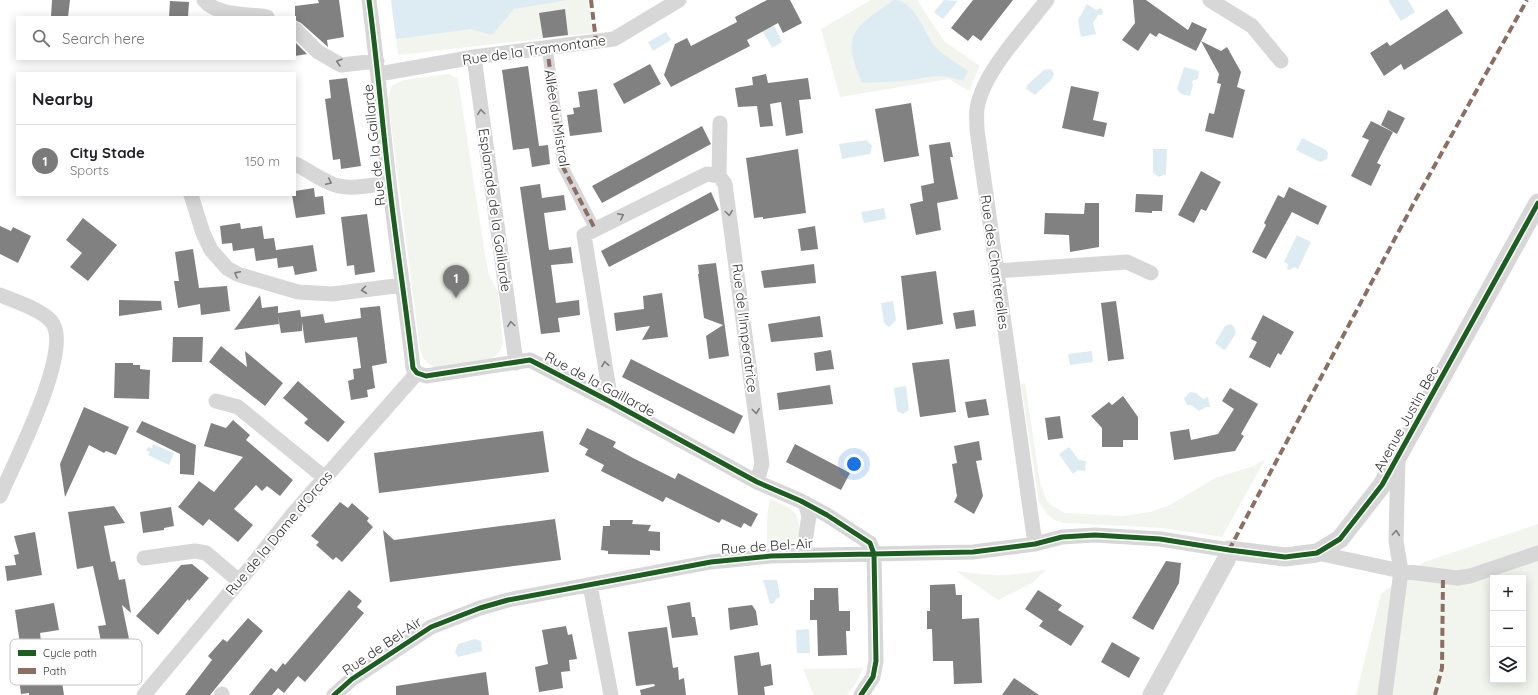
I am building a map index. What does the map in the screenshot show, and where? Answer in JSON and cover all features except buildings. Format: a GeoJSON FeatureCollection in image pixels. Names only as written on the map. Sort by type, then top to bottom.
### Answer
{"type":"FeatureCollection","features":[{"type":"Feature","properties":{"kind":"street"},"geometry":{"type":"LineString","coordinates":[[204,0],[210,7],[219,11],[259,16]]}},
{"type":"Feature","properties":{"kind":"street","name":"Rue de la Gaillarde"},"geometry":{"type":"LineString","coordinates":[[369,0],[378,68],[379,94],[389,183],[413,368],[416,373],[426,376],[530,360],[611,402],[757,482],[828,515],[870,543],[874,554]]}},
{"type":"Feature","properties":{"kind":"street","name":"Rue de la Tramontane"},"geometry":{"type":"LineString","coordinates":[[296,30],[318,52],[341,65],[378,68],[614,39],[679,0]]}},
{"type":"Feature","properties":{"kind":"street","name":"Rue des Chanterelles"},"geometry":{"type":"LineString","coordinates":[[1035,544],[977,130],[977,109],[984,85],[994,67],[1047,0]]}},
{"type":"Feature","properties":{"kind":"street"},"geometry":{"type":"LineString","coordinates":[[1210,0],[1252,26],[1281,61]]}},
{"type":"Feature","properties":{"kind":"street","name":"Allée du Mistral"},"geometry":{"type":"LineString","coordinates":[[547,47],[563,167],[595,230]]}},
{"type":"Feature","properties":{"kind":"street","name":"Esplanade de la Gaillarde"},"geometry":{"type":"LineString","coordinates":[[474,57],[516,363]]}},
{"type":"Feature","properties":{"kind":"street","name":"Rue de l'Imperatrice"},"geometry":{"type":"LineString","coordinates":[[720,123],[719,176],[725,184],[744,315],[762,464],[757,482]]}},
{"type":"Feature","properties":{"kind":"street"},"geometry":{"type":"LineString","coordinates":[[296,165],[328,182],[339,186],[351,187],[389,183]]}},
{"type":"Feature","properties":{"kind":"street"},"geometry":{"type":"LineString","coordinates":[[611,402],[584,235],[707,174],[719,176]]}},
{"type":"Feature","properties":{"kind":"street"},"geometry":{"type":"LineString","coordinates":[[191,196],[203,233],[211,250],[228,268],[237,274],[298,292],[332,294],[403,285]]}},
{"type":"Feature","properties":{"kind":"street","name":"Avenue Justin Bec"},"geometry":{"type":"LineString","coordinates":[[1229,550],[1285,556],[1317,553],[1340,539],[1382,485],[1398,459],[1538,203]]}},
{"type":"Feature","properties":{"kind":"street"},"geometry":{"type":"LineString","coordinates":[[996,272],[1127,262],[1151,273]]}},
{"type":"Feature","properties":{"kind":"street"},"geometry":{"type":"LineString","coordinates":[[0,295],[49,318],[56,330],[57,345],[53,369],[0,496]]}},
{"type":"Feature","properties":{"kind":"street","name":"Rue de la Dame d'Orcas"},"geometry":{"type":"LineString","coordinates":[[144,695],[239,581],[292,514],[326,478],[416,373]]}},
{"type":"Feature","properties":{"kind":"street"},"geometry":{"type":"LineString","coordinates":[[216,401],[238,407],[326,478]]}},
{"type":"Feature","properties":{"kind":"street"},"geometry":{"type":"LineString","coordinates":[[1385,695],[1401,571],[1396,541],[1398,459]]}},
{"type":"Feature","properties":{"kind":"street"},"geometry":{"type":"LineString","coordinates":[[803,555],[809,522],[804,503]]}},
{"type":"Feature","properties":{"kind":"street","name":"Rue de Bel-Air"},"geometry":{"type":"LineString","coordinates":[[334,695],[352,679],[431,627],[495,604],[711,562],[803,555],[974,552],[1035,544],[1062,537],[1095,535],[1160,539],[1229,550]]}},
{"type":"Feature","properties":{"kind":"street"},"geometry":{"type":"LineString","coordinates":[[1152,695],[1226,560],[1229,550]]}},
{"type":"Feature","properties":{"kind":"street"},"geometry":{"type":"LineString","coordinates":[[144,558],[195,551],[203,552],[239,581]]}},
{"type":"Feature","properties":{"kind":"street"},"geometry":{"type":"LineString","coordinates":[[1317,553],[1401,571],[1457,578],[1470,576],[1538,554]]}},
{"type":"Feature","properties":{"kind":"street"},"geometry":{"type":"LineString","coordinates":[[861,695],[873,677],[876,661],[874,554]]}},
{"type":"Feature","properties":{"kind":"street"},"geometry":{"type":"LineString","coordinates":[[590,585],[611,695]]}},
{"type":"Feature","properties":{"kind":"shaded area"},"geometry":{"type":"Polygon","coordinates":[[[391,0],[588,0],[593,33],[398,55],[391,0]]]}},
{"type":"Feature","properties":{"kind":"shaded area"},"geometry":{"type":"Polygon","coordinates":[[[391,0],[567,0],[514,9],[492,35],[471,29],[396,39],[391,0]]]}},
{"type":"Feature","properties":{"kind":"shaded area"},"geometry":{"type":"Polygon","coordinates":[[[871,0],[917,0],[944,41],[980,66],[969,91],[949,79],[840,97],[821,29],[871,0]]]}},
{"type":"Feature","properties":{"kind":"shaded area"},"geometry":{"type":"Polygon","coordinates":[[[894,0],[902,2],[914,12],[937,49],[968,71],[963,81],[948,77],[936,76],[904,81],[862,83],[855,66],[852,53],[852,42],[855,33],[860,25],[894,0]]]}},
{"type":"Feature","properties":{"kind":"shaded area"},"geometry":{"type":"Polygon","coordinates":[[[944,0],[958,1],[943,19],[934,12],[944,0]]]}},
{"type":"Feature","properties":{"kind":"shaded area"},"geometry":{"type":"Polygon","coordinates":[[[1388,0],[1408,0],[1415,12],[1401,21],[1388,0]]]}},
{"type":"Feature","properties":{"kind":"shaded area"},"geometry":{"type":"Polygon","coordinates":[[[1087,4],[1096,10],[1101,8],[1103,12],[1102,15],[1098,15],[1093,23],[1096,34],[1081,37],[1078,20],[1087,4]]]}},
{"type":"Feature","properties":{"kind":"shaded area"},"geometry":{"type":"Polygon","coordinates":[[[772,22],[782,42],[772,48],[761,28],[772,22]]]}},
{"type":"Feature","properties":{"kind":"shaded area"},"geometry":{"type":"Polygon","coordinates":[[[666,32],[671,40],[653,51],[648,42],[666,32]]]}},
{"type":"Feature","properties":{"kind":"shaded area"},"geometry":{"type":"Polygon","coordinates":[[[1184,67],[1199,71],[1198,79],[1192,81],[1193,85],[1190,96],[1181,94],[1177,89],[1184,67]]]}},
{"type":"Feature","properties":{"kind":"shaded area"},"geometry":{"type":"Polygon","coordinates":[[[1051,69],[1054,74],[1052,79],[1035,95],[1026,89],[1027,85],[1044,70],[1051,69]]]}},
{"type":"Feature","properties":{"kind":"shaded area"},"geometry":{"type":"Polygon","coordinates":[[[449,74],[458,79],[485,255],[489,275],[498,293],[503,344],[497,355],[488,360],[434,368],[423,358],[420,349],[388,100],[391,86],[404,80],[449,74]]]}},
{"type":"Feature","properties":{"kind":"shaded area"},"geometry":{"type":"Polygon","coordinates":[[[1302,138],[1326,150],[1328,153],[1327,159],[1320,162],[1296,150],[1302,138]]]}},
{"type":"Feature","properties":{"kind":"shaded area"},"geometry":{"type":"Polygon","coordinates":[[[867,140],[872,146],[870,154],[842,159],[839,144],[867,140]]]}},
{"type":"Feature","properties":{"kind":"shaded area"},"geometry":{"type":"Polygon","coordinates":[[[1153,149],[1167,149],[1166,174],[1159,177],[1153,173],[1153,149]]]}},
{"type":"Feature","properties":{"kind":"shaded area"},"geometry":{"type":"Polygon","coordinates":[[[884,208],[886,219],[864,223],[861,212],[884,208]]]}},
{"type":"Feature","properties":{"kind":"shaded area"},"geometry":{"type":"Polygon","coordinates":[[[1297,235],[1311,242],[1298,269],[1294,267],[1290,270],[1287,269],[1288,264],[1284,262],[1297,235]]]}},
{"type":"Feature","properties":{"kind":"shaded area"},"geometry":{"type":"Polygon","coordinates":[[[893,301],[896,320],[889,327],[884,323],[881,303],[893,301]]]}},
{"type":"Feature","properties":{"kind":"shaded area"},"geometry":{"type":"Polygon","coordinates":[[[1231,324],[1236,333],[1224,350],[1215,343],[1225,326],[1231,324]]]}},
{"type":"Feature","properties":{"kind":"shaded area"},"geometry":{"type":"Polygon","coordinates":[[[1092,351],[1093,362],[1070,365],[1068,354],[1092,351]]]}},
{"type":"Feature","properties":{"kind":"shaded area"},"geometry":{"type":"Polygon","coordinates":[[[1025,383],[1040,483],[1046,499],[1051,505],[1065,513],[1123,516],[1150,512],[1170,505],[1215,478],[1254,466],[1266,458],[1222,537],[1163,528],[1064,523],[1054,520],[1047,514],[1039,502],[1021,384],[1025,383]]]}},
{"type":"Feature","properties":{"kind":"shaded area"},"geometry":{"type":"Polygon","coordinates":[[[906,386],[909,410],[903,414],[897,411],[894,388],[906,386]]]}},
{"type":"Feature","properties":{"kind":"shaded area"},"geometry":{"type":"Polygon","coordinates":[[[1190,392],[1196,393],[1203,399],[1208,397],[1210,407],[1206,407],[1199,411],[1191,405],[1187,405],[1184,398],[1190,392]]]}},
{"type":"Feature","properties":{"kind":"shaded area"},"geometry":{"type":"Polygon","coordinates":[[[153,444],[174,453],[169,465],[148,455],[150,452],[146,450],[148,447],[152,448],[153,444]]]}},
{"type":"Feature","properties":{"kind":"shaded area"},"geometry":{"type":"Polygon","coordinates":[[[1069,447],[1079,460],[1086,461],[1085,471],[1078,470],[1073,474],[1059,454],[1069,447]]]}},
{"type":"Feature","properties":{"kind":"shaded area"},"geometry":{"type":"Polygon","coordinates":[[[771,499],[788,507],[796,515],[799,522],[800,531],[798,536],[790,542],[767,545],[767,516],[771,499]]]}},
{"type":"Feature","properties":{"kind":"shaded area"},"geometry":{"type":"Polygon","coordinates":[[[1538,524],[1538,695],[1356,695],[1381,594],[1424,562],[1538,524]]]}},
{"type":"Feature","properties":{"kind":"shaded area"},"geometry":{"type":"Polygon","coordinates":[[[1047,569],[1032,583],[998,600],[956,571],[1002,575],[1047,569]]]}},
{"type":"Feature","properties":{"kind":"shaded area"},"geometry":{"type":"Polygon","coordinates":[[[763,580],[777,580],[780,597],[776,599],[774,603],[770,604],[763,580]]]}},
{"type":"Feature","properties":{"kind":"shaded area"},"geometry":{"type":"Polygon","coordinates":[[[809,629],[810,653],[797,653],[796,630],[809,629]]]}},
{"type":"Feature","properties":{"kind":"shaded area"},"geometry":{"type":"Polygon","coordinates":[[[475,639],[481,641],[482,651],[458,657],[455,652],[458,644],[475,639]]]}},
{"type":"Feature","properties":{"kind":"shaded area"},"geometry":{"type":"Polygon","coordinates":[[[863,668],[857,682],[847,695],[814,695],[803,669],[863,668]]]}},
{"type":"Feature","properties":{"kind":"marked path"},"geometry":{"type":"LineString","coordinates":[[591,0],[596,41]]}},
{"type":"Feature","properties":{"kind":"marked path"},"geometry":{"type":"LineString","coordinates":[[1229,550],[1416,199],[1527,0]]}},
{"type":"Feature","properties":{"kind":"marked path"},"geometry":{"type":"LineString","coordinates":[[547,47],[563,167],[595,229]]}},
{"type":"Feature","properties":{"kind":"marked path"},"geometry":{"type":"LineString","coordinates":[[1435,695],[1442,668],[1443,578]]}},
{"type":"Feature","properties":{"kind":"cycle path"},"geometry":{"type":"LineString","coordinates":[[369,0],[386,158],[413,368],[417,373],[426,376],[530,360],[611,402],[757,482],[801,501],[827,515],[870,543],[874,554],[876,661],[873,677],[861,695]]}},
{"type":"Feature","properties":{"kind":"cycle path"},"geometry":{"type":"LineString","coordinates":[[334,695],[352,679],[431,627],[480,608],[508,600],[711,562],[771,556],[973,552],[1035,544],[1062,537],[1095,535],[1160,539],[1285,557],[1317,553],[1340,539],[1382,485],[1538,203]]}},
{"type":"Feature","properties":{"kind":"place","name":"City Stade"},"geometry":{"type":"Point","coordinates":[456,298]}}]}
